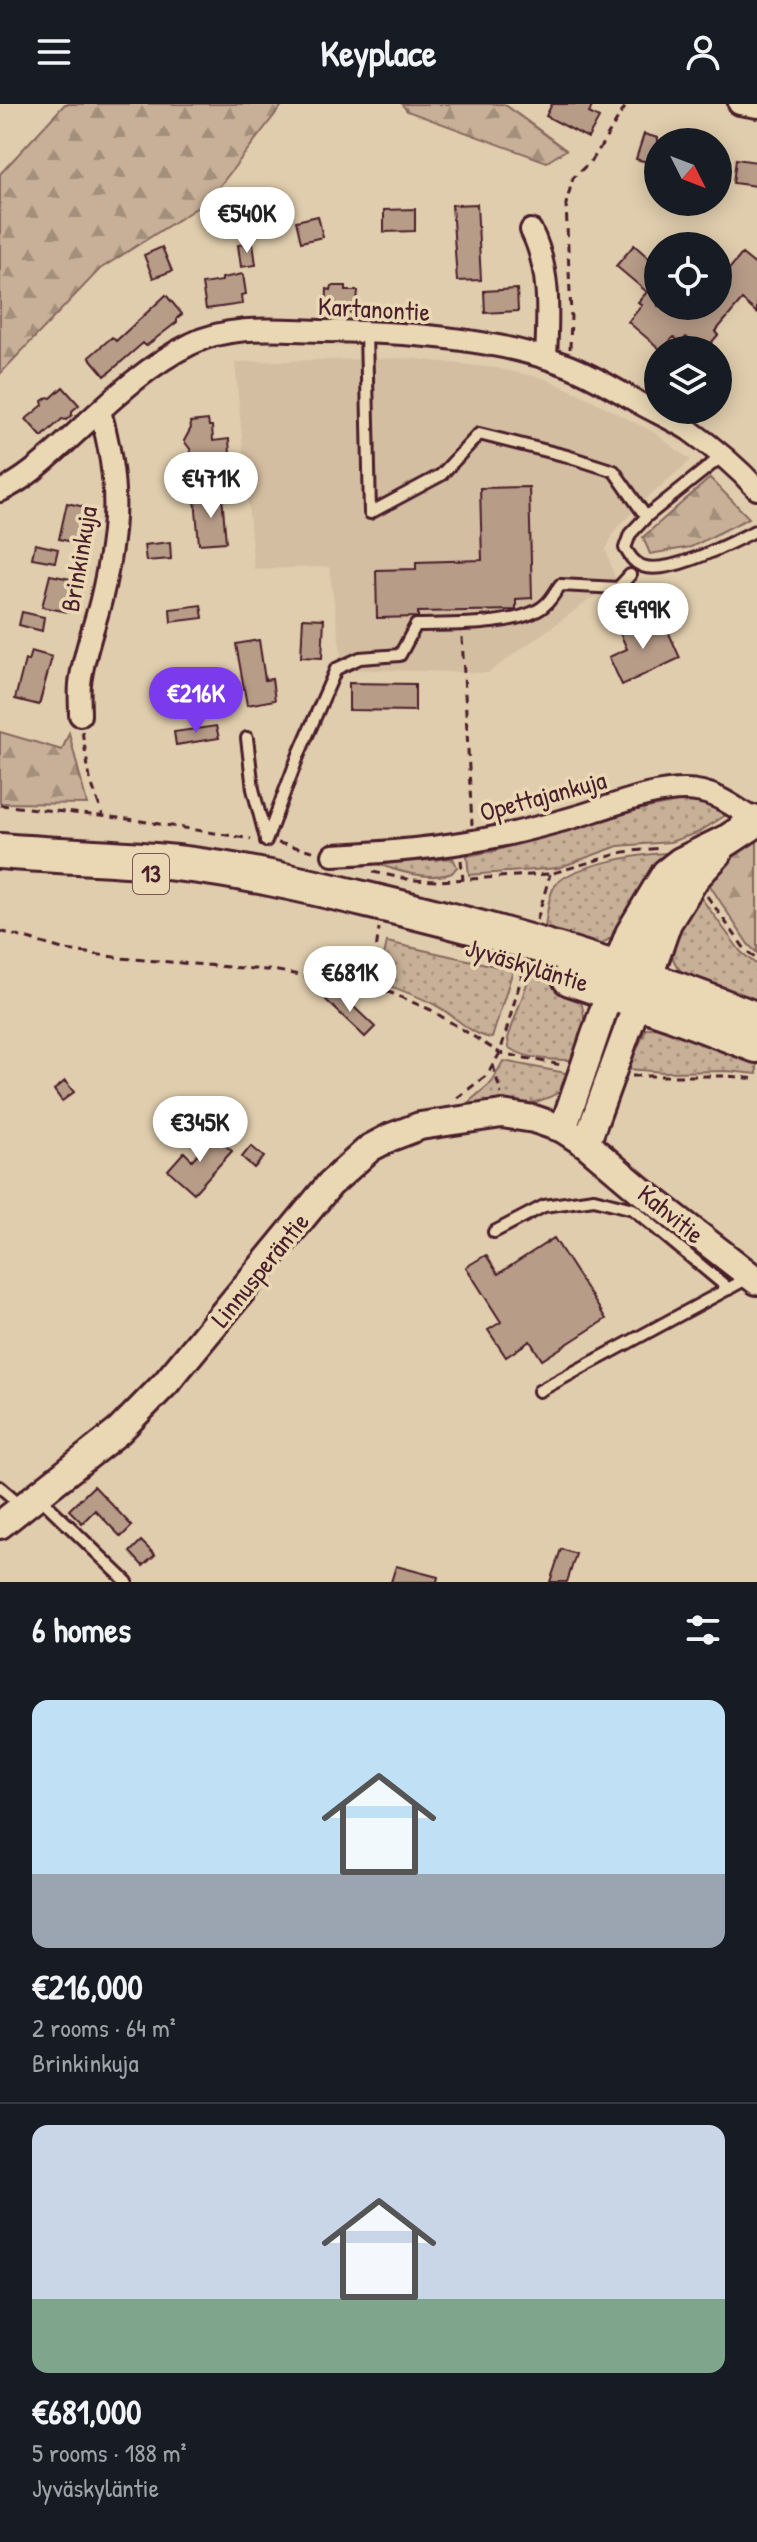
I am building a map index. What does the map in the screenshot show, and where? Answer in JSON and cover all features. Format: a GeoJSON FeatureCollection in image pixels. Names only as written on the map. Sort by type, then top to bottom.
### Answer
{"type":"FeatureCollection","features":[{"type":"Feature","properties":{"kind":"highway","name":"Jyväskyläntie"},"geometry":{"type":"LineString","coordinates":[[0,851],[177,863],[266,878],[461,922],[628,985],[757,1045]]}},
{"type":"Feature","properties":{"kind":"highway","name":"Jyväskyläntie"},"geometry":{"type":"LineString","coordinates":[[56,856],[244,893],[380,924],[757,1020]]}},
{"type":"Feature","properties":{"kind":"main road"},"geometry":{"type":"LineString","coordinates":[[628,985],[666,922],[688,870],[756,821]]}},
{"type":"Feature","properties":{"kind":"street"},"geometry":{"type":"LineString","coordinates":[[739,104],[757,107]]}},
{"type":"Feature","properties":{"kind":"street"},"geometry":{"type":"LineString","coordinates":[[531,230],[541,250],[555,361]]}},
{"type":"Feature","properties":{"kind":"street","name":"Kartanontie"},"geometry":{"type":"LineString","coordinates":[[0,491],[47,459],[100,411],[190,344],[217,334],[257,330],[366,332],[454,339],[555,361],[598,378],[687,429],[757,489]]}},
{"type":"Feature","properties":{"kind":"street","name":"Brinkinkuja"},"geometry":{"type":"LineString","coordinates":[[80,715],[80,684],[101,599],[115,514],[115,485],[100,411]]}},
{"type":"Feature","properties":{"kind":"street","name":"Opettajankuja"},"geometry":{"type":"LineString","coordinates":[[333,855],[380,853],[473,841],[540,827],[660,792],[707,792],[724,799],[756,821]]}},
{"type":"Feature","properties":{"kind":"street"},"geometry":{"type":"LineString","coordinates":[[563,1129],[583,1069],[628,985]]}},
{"type":"Feature","properties":{"kind":"street"},"geometry":{"type":"LineString","coordinates":[[586,1144],[612,1074],[628,985]]}},
{"type":"Feature","properties":{"kind":"street","name":"Linnusperäntie"},"geometry":{"type":"LineString","coordinates":[[0,1525],[119,1431],[166,1383],[330,1184],[370,1148],[420,1126],[498,1115],[534,1119],[563,1129],[586,1144]]}},
{"type":"Feature","properties":{"kind":"street","name":"Kahvitie"},"geometry":{"type":"LineString","coordinates":[[586,1144],[636,1199],[746,1282]]}},
{"type":"Feature","properties":{"kind":"lane"},"geometry":{"type":"LineString","coordinates":[[366,332],[370,513],[441,475],[479,434],[614,471],[642,511]]}},
{"type":"Feature","properties":{"kind":"lane"},"geometry":{"type":"LineString","coordinates":[[722,456],[647,516],[630,534],[625,548],[633,561],[646,568],[665,566],[703,556],[757,530]]}},
{"type":"Feature","properties":{"kind":"lane"},"geometry":{"type":"LineString","coordinates":[[266,841],[336,669],[360,658],[400,655],[416,625],[516,618],[544,607],[560,585],[618,588],[630,575]]}},
{"type":"Feature","properties":{"kind":"lane"},"geometry":{"type":"LineString","coordinates":[[247,738],[253,789],[266,841]]}},
{"type":"Feature","properties":{"kind":"lane"},"geometry":{"type":"LineString","coordinates":[[494,1232],[544,1206],[594,1199],[636,1199]]}},
{"type":"Feature","properties":{"kind":"lane"},"geometry":{"type":"LineString","coordinates":[[539,1391],[746,1282]]}},
{"type":"Feature","properties":{"kind":"lane"},"geometry":{"type":"LineString","coordinates":[[0,1487],[29,1500],[127,1582]]}},
{"type":"Feature","properties":{"kind":"path"},"geometry":{"type":"LineString","coordinates":[[555,361],[571,339],[566,204],[569,188],[603,145],[627,104]]}},
{"type":"Feature","properties":{"kind":"path"},"geometry":{"type":"LineString","coordinates":[[462,624],[473,841]]}},
{"type":"Feature","properties":{"kind":"path"},"geometry":{"type":"LineString","coordinates":[[80,715],[90,779],[103,816]]}},
{"type":"Feature","properties":{"kind":"path"},"geometry":{"type":"LineString","coordinates":[[0,805],[103,816],[266,841],[333,855]]}},
{"type":"Feature","properties":{"kind":"path"},"geometry":{"type":"LineString","coordinates":[[374,872],[412,880],[439,881],[550,874],[599,858],[675,847],[745,949],[757,960]]}},
{"type":"Feature","properties":{"kind":"path"},"geometry":{"type":"LineString","coordinates":[[535,929],[550,874]]}},
{"type":"Feature","properties":{"kind":"path"},"geometry":{"type":"LineString","coordinates":[[371,988],[380,924]]}},
{"type":"Feature","properties":{"kind":"path"},"geometry":{"type":"LineString","coordinates":[[0,931],[66,950],[121,958],[278,971],[371,988],[431,1010],[500,1053],[583,1069]]}},
{"type":"Feature","properties":{"kind":"path"},"geometry":{"type":"LineString","coordinates":[[457,1098],[487,1075],[500,1053],[522,975]]}},
{"type":"Feature","properties":{"kind":"path"},"geometry":{"type":"LineString","coordinates":[[493,1065],[502,1101],[498,1115]]}},
{"type":"Feature","properties":{"kind":"path"},"geometry":{"type":"LineString","coordinates":[[612,1074],[757,1079]]}},
{"type":"Feature","properties":{"kind":"shaded area"},"geometry":{"type":"Polygon","coordinates":[[[408,358],[496,368],[543,378],[653,432],[691,460],[615,530],[606,550],[616,581],[488,673],[343,669],[329,567],[254,569],[235,362],[408,358]]]}},
{"type":"Feature","properties":{"kind":"green space"},"geometry":{"type":"Polygon","coordinates":[[[65,104],[283,104],[209,200],[100,269],[0,374],[0,174],[65,104]]]}},
{"type":"Feature","properties":{"kind":"green space"},"geometry":{"type":"Polygon","coordinates":[[[402,104],[504,104],[566,150],[547,162],[407,111],[402,104]]]}},
{"type":"Feature","properties":{"kind":"green space"},"geometry":{"type":"Polygon","coordinates":[[[710,478],[749,518],[691,547],[650,554],[643,537],[710,478]]]}},
{"type":"Feature","properties":{"kind":"green space"},"geometry":{"type":"Polygon","coordinates":[[[0,732],[62,750],[69,733],[87,804],[0,803],[0,732]]]}},
{"type":"Feature","properties":{"kind":"green space"},"geometry":{"type":"Polygon","coordinates":[[[698,798],[720,808],[726,815],[697,833],[670,842],[618,846],[558,868],[469,875],[467,856],[632,811],[698,798]]]}},
{"type":"Feature","properties":{"kind":"green space"},"geometry":{"type":"Polygon","coordinates":[[[757,837],[757,953],[705,878],[757,837]]]}},
{"type":"Feature","properties":{"kind":"green space"},"geometry":{"type":"Polygon","coordinates":[[[667,853],[673,862],[613,936],[602,944],[592,947],[544,933],[553,889],[572,873],[605,862],[667,853]]]}},
{"type":"Feature","properties":{"kind":"green space"},"geometry":{"type":"Polygon","coordinates":[[[453,858],[457,867],[452,873],[432,876],[400,871],[370,861],[418,861],[453,858]]]}},
{"type":"Feature","properties":{"kind":"green space"},"geometry":{"type":"Polygon","coordinates":[[[696,891],[741,952],[757,965],[757,1007],[714,992],[686,976],[676,965],[671,952],[673,937],[696,891]]]}},
{"type":"Feature","properties":{"kind":"green space"},"geometry":{"type":"Polygon","coordinates":[[[387,942],[513,970],[492,1038],[470,1029],[430,1002],[378,982],[387,942]]]}},
{"type":"Feature","properties":{"kind":"green space"},"geometry":{"type":"Polygon","coordinates":[[[530,975],[556,984],[580,999],[584,1030],[575,1060],[533,1057],[509,1048],[508,1038],[530,975]]]}},
{"type":"Feature","properties":{"kind":"green space"},"geometry":{"type":"Polygon","coordinates":[[[668,1023],[757,1056],[757,1074],[628,1069],[646,1029],[668,1023]]]}},
{"type":"Feature","properties":{"kind":"green space"},"geometry":{"type":"Polygon","coordinates":[[[503,1061],[571,1074],[570,1085],[532,1103],[463,1107],[492,1082],[503,1061]]]}},
{"type":"Feature","properties":{"kind":"building"},"geometry":{"type":"Polygon","coordinates":[[[552,104],[593,104],[589,113],[599,118],[588,138],[546,116],[552,104]]]}},
{"type":"Feature","properties":{"kind":"building"},"geometry":{"type":"Polygon","coordinates":[[[644,134],[644,161],[636,159],[644,134]]]}},
{"type":"Feature","properties":{"kind":"building"},"geometry":{"type":"Polygon","coordinates":[[[736,159],[757,162],[757,186],[733,183],[736,159]]]}},
{"type":"Feature","properties":{"kind":"building"},"geometry":{"type":"Polygon","coordinates":[[[221,203],[225,217],[212,222],[208,208],[221,203]]]}},
{"type":"Feature","properties":{"kind":"building"},"geometry":{"type":"Polygon","coordinates":[[[477,204],[481,280],[457,281],[452,205],[477,204]]]}},
{"type":"Feature","properties":{"kind":"building"},"geometry":{"type":"Polygon","coordinates":[[[415,209],[415,231],[384,232],[384,210],[415,209]]]}},
{"type":"Feature","properties":{"kind":"building"},"geometry":{"type":"Polygon","coordinates":[[[318,216],[323,237],[301,242],[296,221],[318,216]]]}},
{"type":"Feature","properties":{"kind":"building"},"geometry":{"type":"Polygon","coordinates":[[[253,243],[256,265],[241,267],[238,245],[253,243]]]}},
{"type":"Feature","properties":{"kind":"building"},"geometry":{"type":"Polygon","coordinates":[[[634,245],[644,254],[644,289],[616,266],[634,245]]]}},
{"type":"Feature","properties":{"kind":"building"},"geometry":{"type":"Polygon","coordinates":[[[162,247],[172,271],[153,278],[144,255],[162,247]]]}},
{"type":"Feature","properties":{"kind":"building"},"geometry":{"type":"Polygon","coordinates":[[[742,254],[757,266],[757,313],[742,300],[732,312],[732,266],[742,254]]]}},
{"type":"Feature","properties":{"kind":"building"},"geometry":{"type":"Polygon","coordinates":[[[243,274],[246,294],[241,295],[242,304],[206,309],[202,284],[243,274]]]}},
{"type":"Feature","properties":{"kind":"building"},"geometry":{"type":"Polygon","coordinates":[[[332,286],[346,286],[346,291],[358,291],[356,313],[326,311],[327,289],[331,290],[332,286]]]}},
{"type":"Feature","properties":{"kind":"building"},"geometry":{"type":"Polygon","coordinates":[[[517,289],[518,311],[485,313],[484,291],[517,289]]]}},
{"type":"Feature","properties":{"kind":"building"},"geometry":{"type":"Polygon","coordinates":[[[166,295],[182,314],[177,322],[146,346],[143,343],[105,376],[89,357],[112,337],[116,341],[166,295]]]}},
{"type":"Feature","properties":{"kind":"building"},"geometry":{"type":"Polygon","coordinates":[[[644,295],[644,320],[725,320],[715,332],[717,336],[644,336],[628,322],[642,305],[638,302],[644,295]]]}},
{"type":"Feature","properties":{"kind":"building"},"geometry":{"type":"Polygon","coordinates":[[[63,387],[79,405],[72,415],[66,420],[62,419],[42,437],[26,419],[43,405],[42,401],[51,398],[63,387]]]}},
{"type":"Feature","properties":{"kind":"building"},"geometry":{"type":"Polygon","coordinates":[[[208,420],[209,426],[212,426],[213,441],[229,439],[230,454],[192,459],[184,441],[191,428],[190,422],[208,420]]]}},
{"type":"Feature","properties":{"kind":"building"},"geometry":{"type":"Polygon","coordinates":[[[529,487],[532,598],[516,599],[516,610],[418,612],[418,617],[377,618],[376,570],[416,569],[416,562],[482,560],[480,488],[529,487]]]}},
{"type":"Feature","properties":{"kind":"building"},"geometry":{"type":"Polygon","coordinates":[[[222,496],[226,542],[199,544],[195,499],[222,496]]]}},
{"type":"Feature","properties":{"kind":"building"},"geometry":{"type":"Polygon","coordinates":[[[67,503],[89,508],[81,544],[59,539],[67,503]]]}},
{"type":"Feature","properties":{"kind":"building"},"geometry":{"type":"Polygon","coordinates":[[[170,542],[171,559],[146,561],[144,545],[170,542]]]}},
{"type":"Feature","properties":{"kind":"building"},"geometry":{"type":"Polygon","coordinates":[[[35,544],[58,549],[55,562],[32,558],[35,544]]]}},
{"type":"Feature","properties":{"kind":"building"},"geometry":{"type":"Polygon","coordinates":[[[50,575],[76,580],[69,612],[42,607],[50,575]]]}},
{"type":"Feature","properties":{"kind":"building"},"geometry":{"type":"Polygon","coordinates":[[[201,605],[203,618],[171,622],[170,609],[201,605]]]}},
{"type":"Feature","properties":{"kind":"building"},"geometry":{"type":"Polygon","coordinates":[[[22,612],[44,617],[42,631],[19,625],[22,612]]]}},
{"type":"Feature","properties":{"kind":"building"},"geometry":{"type":"Polygon","coordinates":[[[653,615],[662,633],[668,631],[680,658],[622,685],[609,657],[627,649],[619,631],[653,615]]]}},
{"type":"Feature","properties":{"kind":"building"},"geometry":{"type":"Polygon","coordinates":[[[303,618],[324,619],[322,658],[301,657],[303,618]]]}},
{"type":"Feature","properties":{"kind":"building"},"geometry":{"type":"Polygon","coordinates":[[[259,640],[265,680],[272,679],[275,700],[247,705],[236,644],[259,640]]]}},
{"type":"Feature","properties":{"kind":"building"},"geometry":{"type":"Polygon","coordinates":[[[31,651],[52,657],[39,705],[15,699],[25,660],[28,661],[31,651]]]}},
{"type":"Feature","properties":{"kind":"building"},"geometry":{"type":"Polygon","coordinates":[[[349,683],[415,684],[415,711],[349,710],[349,683]]]}},
{"type":"Feature","properties":{"kind":"building"},"geometry":{"type":"Polygon","coordinates":[[[216,726],[219,738],[176,745],[174,732],[216,726]]]}},
{"type":"Feature","properties":{"kind":"building"},"geometry":{"type":"Polygon","coordinates":[[[336,990],[375,1027],[365,1037],[326,1000],[336,990]]]}},
{"type":"Feature","properties":{"kind":"building"},"geometry":{"type":"Polygon","coordinates":[[[65,1081],[74,1092],[62,1101],[54,1090],[65,1081]]]}},
{"type":"Feature","properties":{"kind":"building"},"geometry":{"type":"Polygon","coordinates":[[[214,1136],[232,1151],[194,1193],[168,1170],[184,1152],[192,1160],[214,1136]]]}},
{"type":"Feature","properties":{"kind":"building"},"geometry":{"type":"Polygon","coordinates":[[[251,1146],[264,1157],[254,1168],[242,1157],[251,1146]]]}},
{"type":"Feature","properties":{"kind":"building"},"geometry":{"type":"Polygon","coordinates":[[[554,1238],[606,1319],[542,1360],[530,1341],[506,1357],[488,1330],[501,1322],[466,1267],[486,1255],[498,1274],[554,1238]]]}},
{"type":"Feature","properties":{"kind":"building"},"geometry":{"type":"Polygon","coordinates":[[[94,1486],[132,1526],[121,1537],[95,1510],[82,1523],[69,1510],[94,1486]]]}},
{"type":"Feature","properties":{"kind":"building"},"geometry":{"type":"Polygon","coordinates":[[[141,1541],[155,1555],[143,1566],[130,1552],[141,1541]]]}},
{"type":"Feature","properties":{"kind":"building"},"geometry":{"type":"Polygon","coordinates":[[[561,1549],[576,1554],[567,1582],[550,1582],[561,1549]]]}},
{"type":"Feature","properties":{"kind":"building"},"geometry":{"type":"Polygon","coordinates":[[[396,1566],[438,1577],[437,1582],[391,1582],[396,1566]]]}}]}
